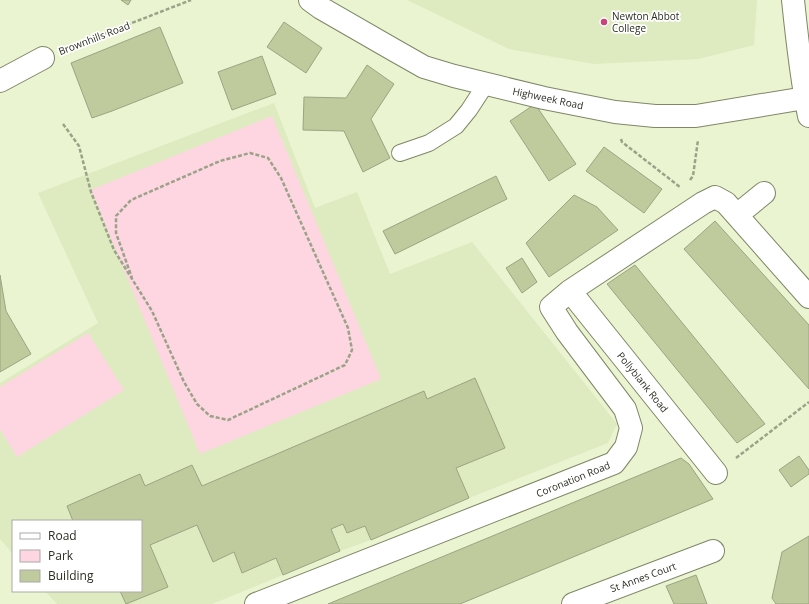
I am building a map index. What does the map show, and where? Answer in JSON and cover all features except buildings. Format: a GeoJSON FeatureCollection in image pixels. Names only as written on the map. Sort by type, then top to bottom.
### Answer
{"type":"FeatureCollection","features":[{"type":"Feature","properties":{"kind":"street","name":"Highweek Road"},"geometry":{"type":"LineString","coordinates":[[310,0],[327,12],[424,67],[454,76],[544,98],[615,112],[655,116],[696,116],[807,107]]}},
{"type":"Feature","properties":{"kind":"street"},"geometry":{"type":"LineString","coordinates":[[793,0],[798,49],[807,107]]}},
{"type":"Feature","properties":{"kind":"street"},"geometry":{"type":"LineString","coordinates":[[0,81],[43,58]]}},
{"type":"Feature","properties":{"kind":"street"},"geometry":{"type":"LineString","coordinates":[[764,193],[737,215],[809,297]]}},
{"type":"Feature","properties":{"kind":"street","name":"Coronation Road"},"geometry":{"type":"LineString","coordinates":[[256,604],[614,463],[626,447],[632,428],[625,409],[567,332],[551,306],[570,291],[703,203],[715,197],[726,203],[737,215]]}},
{"type":"Feature","properties":{"kind":"street","name":"Pollyblank Road"},"geometry":{"type":"LineString","coordinates":[[570,291],[716,473]]}},
{"type":"Feature","properties":{"kind":"street","name":"St Annes Court"},"geometry":{"type":"LineString","coordinates":[[573,604],[713,552]]}},
{"type":"Feature","properties":{"kind":"lane"},"geometry":{"type":"LineString","coordinates":[[400,153],[429,143],[456,126],[469,110],[486,84]]}},
{"type":"Feature","properties":{"kind":"path","name":"Brownhills Road"},"geometry":{"type":"LineString","coordinates":[[43,58],[191,0]]}},
{"type":"Feature","properties":{"kind":"path"},"geometry":{"type":"LineString","coordinates":[[615,112],[617,131],[622,142],[684,190]]}},
{"type":"Feature","properties":{"kind":"path"},"geometry":{"type":"LineString","coordinates":[[63,124],[79,146],[91,192],[114,250],[152,311],[184,382],[197,404],[210,416],[228,420],[345,365],[352,350],[348,328],[281,178],[268,158],[250,153],[220,161],[131,200],[116,216],[116,233],[132,278]]}},
{"type":"Feature","properties":{"kind":"path"},"geometry":{"type":"LineString","coordinates":[[687,185],[693,176],[698,143]]}},
{"type":"Feature","properties":{"kind":"path"},"geometry":{"type":"LineString","coordinates":[[716,473],[809,402]]}},
{"type":"Feature","properties":{"kind":"shaded area","name":"Newton Abbot College"},"geometry":{"type":"Polygon","coordinates":[[[407,0],[757,0],[754,45],[698,59],[594,64],[509,49],[407,0]]]}},
{"type":"Feature","properties":{"kind":"shaded area"},"geometry":{"type":"Polygon","coordinates":[[[274,103],[315,208],[357,192],[390,274],[472,242],[617,424],[608,443],[469,498],[371,540],[340,551],[212,604],[57,604],[46,592],[142,592],[142,520],[12,520],[12,553],[0,539],[0,383],[98,323],[38,193],[274,103]]]}},
{"type":"Feature","properties":{"kind":"green space"},"geometry":{"type":"Polygon","coordinates":[[[272,116],[381,379],[200,454],[91,190],[272,116]]]}},
{"type":"Feature","properties":{"kind":"green space"},"geometry":{"type":"Polygon","coordinates":[[[88,333],[124,390],[17,457],[0,429],[0,387],[88,333]]]}},
{"type":"Feature","properties":{"kind":"place","name":"Newton Abbot College"},"geometry":{"type":"Point","coordinates":[604,22]}}]}
